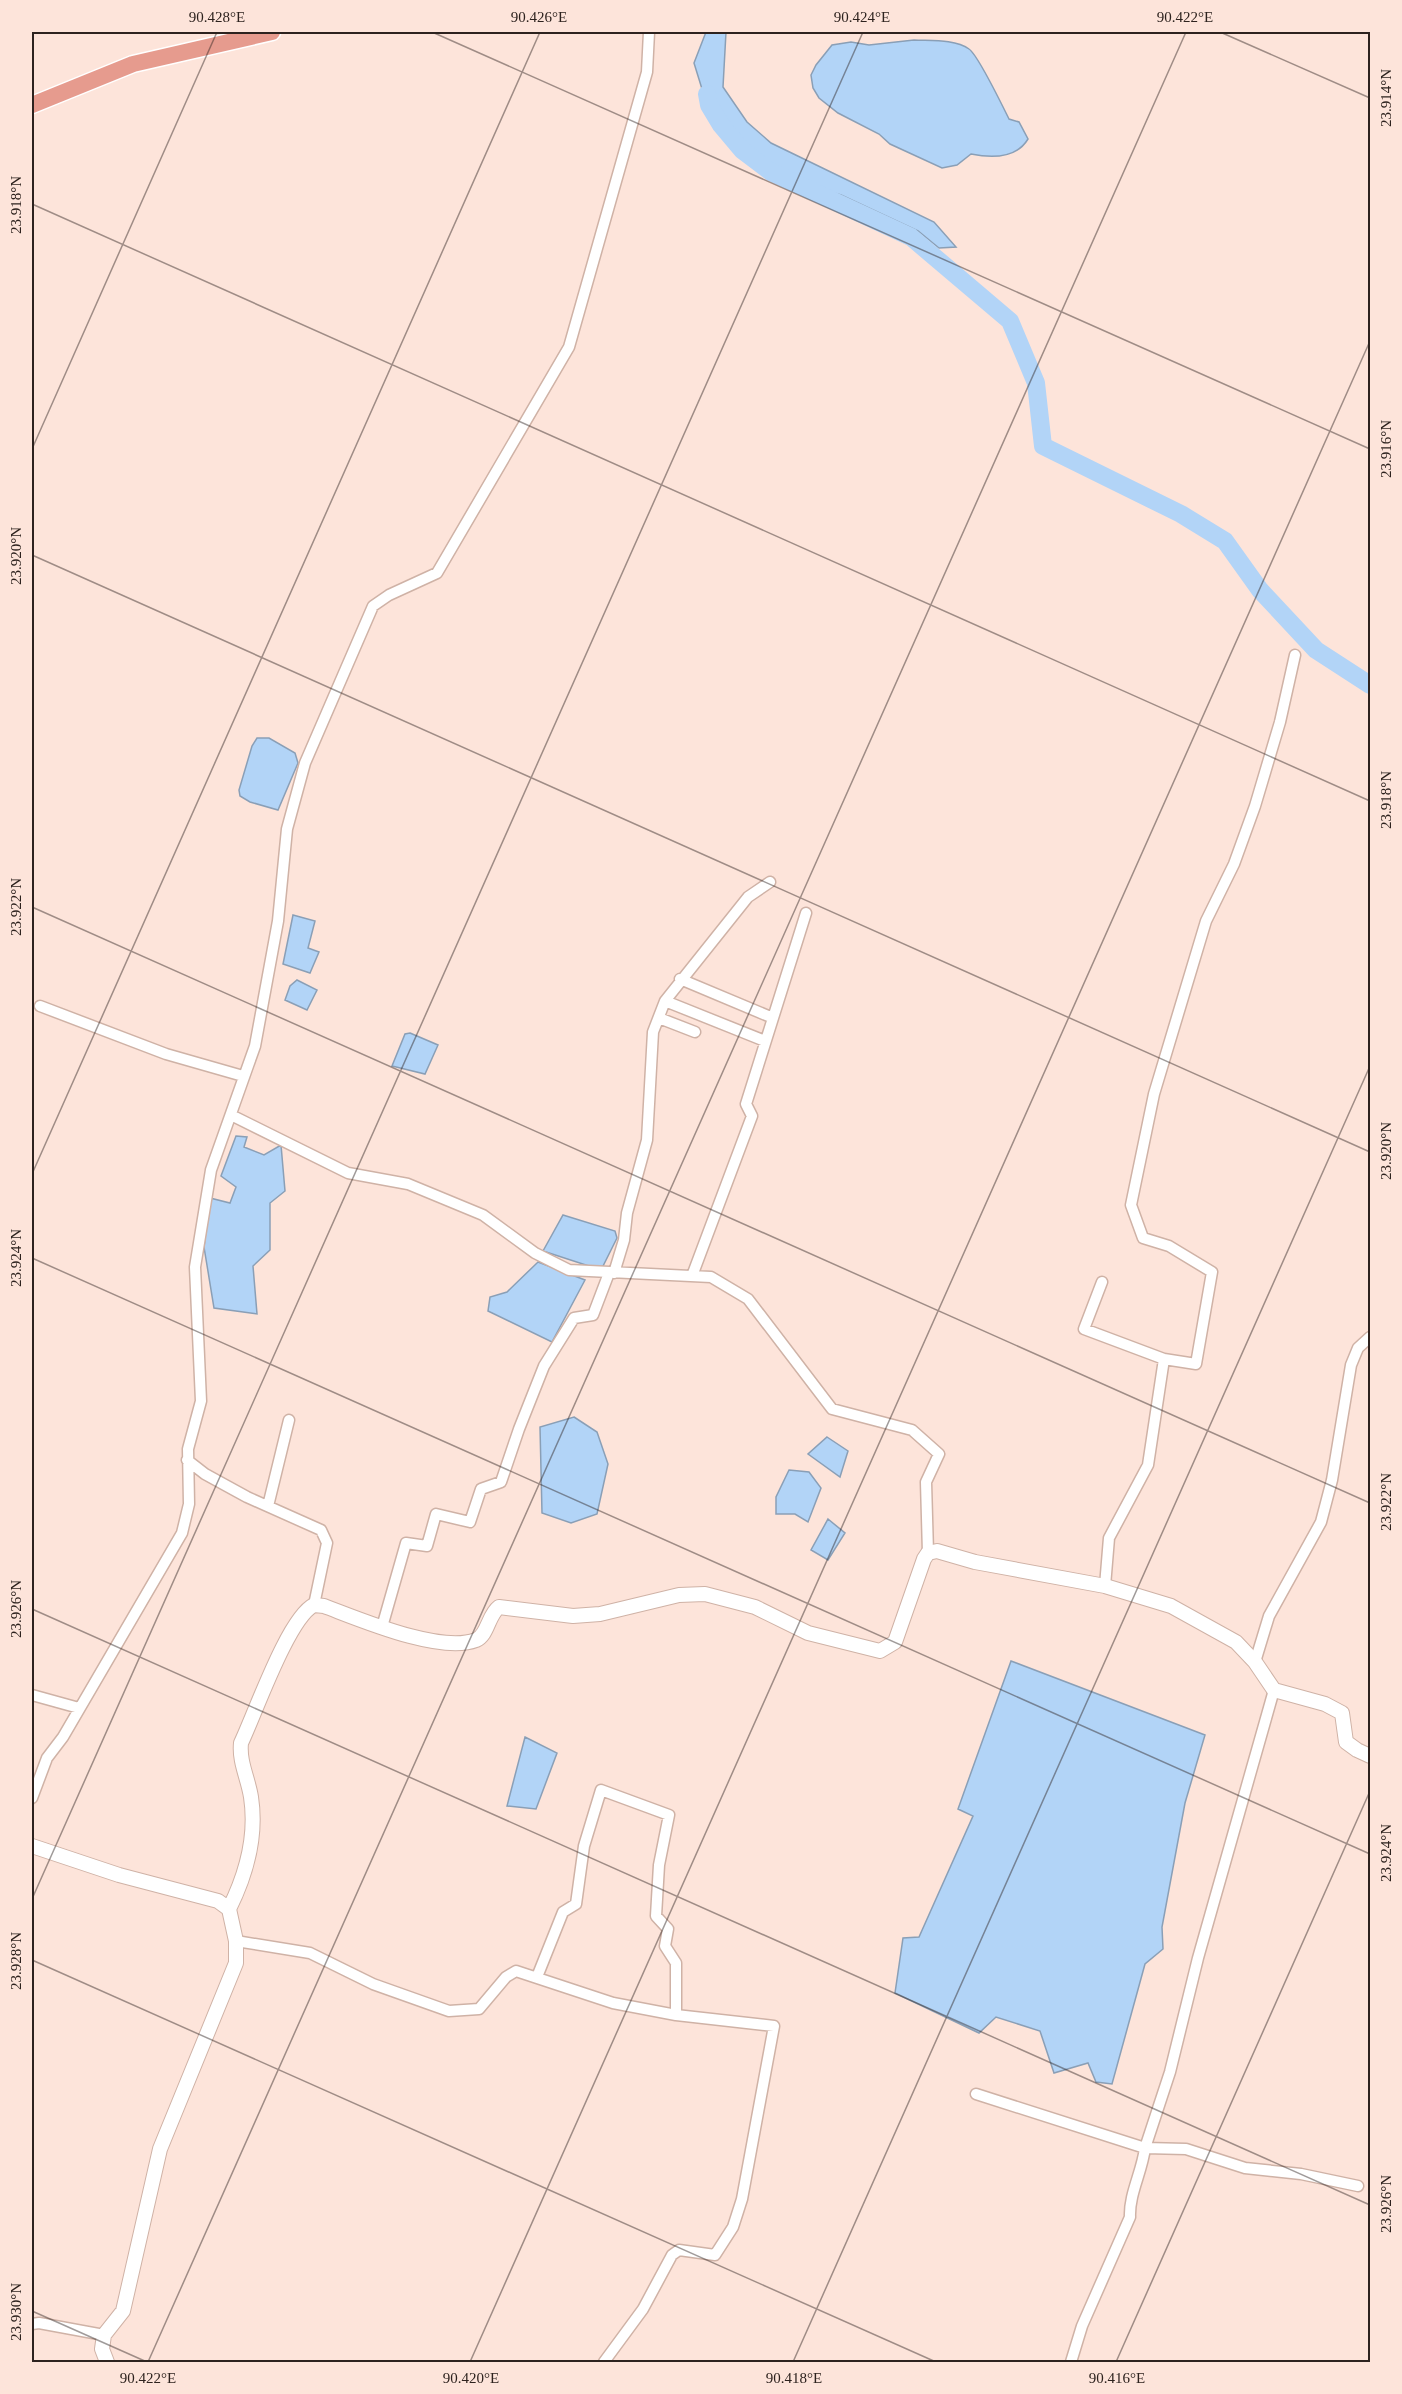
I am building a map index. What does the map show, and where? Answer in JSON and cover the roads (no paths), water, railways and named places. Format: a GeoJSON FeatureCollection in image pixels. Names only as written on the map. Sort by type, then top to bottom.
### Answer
{"type":"FeatureCollection","features":[{"type":"Feature","properties":{"kind":"main road"},"geometry":{"type":"LineString","coordinates":[[32,105],[133,64],[272,32]]}},
{"type":"Feature","properties":{"kind":"street"},"geometry":{"type":"LineString","coordinates":[[32,1798],[47,1758],[63,1737],[182,1533],[189,1504],[187,1460],[201,1401],[195,1267],[211,1170],[255,1046],[278,921],[287,829],[305,763],[373,606],[389,595],[437,573],[569,347],[641,95],[646,72],[649,32]]}},
{"type":"Feature","properties":{"kind":"street"},"geometry":{"type":"LineString","coordinates":[[1102,1282],[1084,1329],[1164,1359],[1196,1364],[1212,1272],[1169,1246],[1143,1238],[1131,1205],[1154,1094],[1206,921],[1234,864],[1256,806],[1281,722],[1295,655]]}},
{"type":"Feature","properties":{"kind":"street"},"geometry":{"type":"LineString","coordinates":[[382,1627],[406,1544],[427,1546],[436,1514],[470,1522],[481,1489],[501,1482],[544,1366],[574,1318],[593,1315],[624,1240],[627,1213],[647,1140],[653,1032],[658,1018],[665,1001],[680,979],[748,897],[770,882]]}},
{"type":"Feature","properties":{"kind":"street"},"geometry":{"type":"LineString","coordinates":[[692,1276],[752,1116],[746,1104],[806,913]]}},
{"type":"Feature","properties":{"kind":"street"},"geometry":{"type":"LineString","coordinates":[[680,979],[773,1018]]}},
{"type":"Feature","properties":{"kind":"street"},"geometry":{"type":"LineString","coordinates":[[665,1001],[765,1041]]}},
{"type":"Feature","properties":{"kind":"street"},"geometry":{"type":"LineString","coordinates":[[40,1006],[166,1054],[243,1076]]}},
{"type":"Feature","properties":{"kind":"street"},"geometry":{"type":"LineString","coordinates":[[658,1018],[694,1032]]}},
{"type":"Feature","properties":{"kind":"street"},"geometry":{"type":"LineString","coordinates":[[231,1114],[348,1173],[408,1184],[483,1215],[535,1253],[569,1270],[711,1277],[748,1299],[832,1409],[912,1430],[939,1454],[926,1482],[927,1553],[895,1642],[880,1651],[808,1633],[748,1605],[693,1593],[600,1614],[573,1616],[499,1607],[494,1611],[483,1634],[477,1640],[465,1642],[421,1640],[324,1606],[314,1605]]}},
{"type":"Feature","properties":{"kind":"street"},"geometry":{"type":"LineString","coordinates":[[1255,1662],[1269,1616],[1321,1522],[1332,1480],[1351,1365],[1358,1348],[1371,1337]]}},
{"type":"Feature","properties":{"kind":"street"},"geometry":{"type":"LineString","coordinates":[[1105,1586],[1109,1538],[1148,1465],[1164,1359]]}},
{"type":"Feature","properties":{"kind":"street"},"geometry":{"type":"LineString","coordinates":[[268,1506],[289,1420]]}},
{"type":"Feature","properties":{"kind":"street"},"geometry":{"type":"LineString","coordinates":[[107,2362],[102,2349],[104,2335],[123,2311],[160,2149],[187,2077],[236,1963],[236,1941],[229,1908],[246,1869],[251,1842],[251,1798],[240,1754],[241,1743],[273,1669],[302,1614],[314,1605],[327,1543],[321,1530],[205,1474],[187,1460]]}},
{"type":"Feature","properties":{"kind":"street"},"geometry":{"type":"LineString","coordinates":[[927,1553],[937,1551],[975,1562],[1105,1586],[1171,1606],[1236,1642],[1255,1662],[1274,1690],[1325,1704],[1342,1713],[1346,1742],[1371,1756]]}},
{"type":"Feature","properties":{"kind":"street"},"geometry":{"type":"LineString","coordinates":[[1071,2362],[1082,2326],[1130,2217],[1129,2205],[1143,2168],[1145,2148],[1170,2072],[1198,1958],[1274,1690]]}},
{"type":"Feature","properties":{"kind":"street"},"geometry":{"type":"LineString","coordinates":[[32,1695],[79,1708]]}},
{"type":"Feature","properties":{"kind":"street"},"geometry":{"type":"LineString","coordinates":[[537,1977],[563,1912],[576,1904],[584,1846],[601,1791],[669,1815],[659,1865],[656,1916],[668,1929],[665,1946],[676,1963],[676,2015]]}},
{"type":"Feature","properties":{"kind":"street"},"geometry":{"type":"LineString","coordinates":[[32,1846],[118,1875],[218,1901],[229,1908]]}},
{"type":"Feature","properties":{"kind":"street"},"geometry":{"type":"LineString","coordinates":[[236,1941],[310,1953],[373,1984],[449,2011],[479,2009],[506,1977],[516,1971],[613,2003],[676,2015],[774,2026],[742,2199],[733,2228],[715,2255],[680,2250],[672,2255],[643,2309],[604,2362]]}},
{"type":"Feature","properties":{"kind":"street"},"geometry":{"type":"LineString","coordinates":[[976,2094],[1145,2148],[1186,2149],[1245,2168],[1301,2174],[1358,2186]]}},
{"type":"Feature","properties":{"kind":"street"},"geometry":{"type":"LineString","coordinates":[[32,2324],[39,2323],[104,2335]]}},
{"type":"Feature","properties":{"kind":"water"},"geometry":{"type":"Polygon","coordinates":[[[706,32],[726,32],[723,87],[747,122],[771,143],[934,222],[956,247],[939,248],[918,231],[841,195],[796,182],[736,145],[706,102],[694,63],[706,32]]]}},
{"type":"Feature","properties":{"kind":"water"},"geometry":{"type":"Polygon","coordinates":[[[914,40],[950,42],[969,49],[984,71],[1009,119],[1019,122],[1028,139],[1023,146],[1002,156],[971,154],[957,165],[942,168],[890,144],[879,134],[838,113],[819,98],[813,88],[811,75],[832,45],[851,42],[869,45],[914,40]]]}},
{"type":"Feature","properties":{"kind":"water"},"geometry":{"type":"Polygon","coordinates":[[[257,738],[269,738],[295,753],[298,763],[278,810],[250,802],[240,796],[239,790],[252,746],[257,738]]]}},
{"type":"Feature","properties":{"kind":"water"},"geometry":{"type":"Polygon","coordinates":[[[293,915],[315,921],[308,948],[319,952],[310,973],[283,964],[293,915]]]}},
{"type":"Feature","properties":{"kind":"water"},"geometry":{"type":"Polygon","coordinates":[[[297,980],[317,990],[307,1010],[285,1000],[290,986],[297,980]]]}},
{"type":"Feature","properties":{"kind":"water"},"geometry":{"type":"Polygon","coordinates":[[[410,1033],[438,1045],[425,1074],[392,1066],[405,1034],[410,1033]]]}},
{"type":"Feature","properties":{"kind":"water"},"geometry":{"type":"Polygon","coordinates":[[[236,1136],[247,1137],[244,1147],[264,1155],[281,1145],[285,1191],[270,1203],[270,1250],[253,1266],[257,1314],[214,1308],[204,1247],[210,1198],[230,1203],[236,1187],[221,1176],[236,1136]]]}},
{"type":"Feature","properties":{"kind":"water"},"geometry":{"type":"Polygon","coordinates":[[[563,1215],[615,1231],[617,1238],[603,1266],[595,1268],[543,1251],[563,1215]]]}},
{"type":"Feature","properties":{"kind":"water"},"geometry":{"type":"Polygon","coordinates":[[[538,1262],[585,1280],[552,1342],[488,1311],[490,1297],[507,1292],[538,1262]]]}},
{"type":"Feature","properties":{"kind":"water"},"geometry":{"type":"Polygon","coordinates":[[[574,1417],[597,1432],[608,1464],[597,1514],[571,1523],[542,1513],[540,1427],[574,1417]]]}},
{"type":"Feature","properties":{"kind":"water"},"geometry":{"type":"Polygon","coordinates":[[[827,1437],[848,1451],[840,1477],[808,1454],[827,1437]]]}},
{"type":"Feature","properties":{"kind":"water"},"geometry":{"type":"Polygon","coordinates":[[[789,1470],[809,1472],[821,1488],[808,1522],[795,1514],[776,1514],[776,1497],[789,1470]]]}},
{"type":"Feature","properties":{"kind":"water"},"geometry":{"type":"Polygon","coordinates":[[[828,1519],[845,1533],[828,1560],[811,1550],[828,1519]]]}},
{"type":"Feature","properties":{"kind":"water"},"geometry":{"type":"Polygon","coordinates":[[[1011,1661],[1205,1735],[1185,1803],[1162,1927],[1163,1949],[1145,1964],[1112,2084],[1096,2082],[1088,2063],[1054,2073],[1040,2031],[996,2017],[979,2033],[895,1993],[903,1938],[919,1937],[973,1816],[958,1809],[1011,1661]]]}},
{"type":"Feature","properties":{"kind":"water"},"geometry":{"type":"Polygon","coordinates":[[[525,1737],[557,1753],[536,1809],[507,1806],[525,1737]]]}},
{"type":"Feature","properties":{"kind":"waterway"},"geometry":{"type":"LineString","coordinates":[[707,94],[709,105],[721,125],[742,150],[771,172],[911,237],[1010,321],[1036,383],[1043,446],[1181,514],[1225,541],[1260,590],[1316,650],[1370,685]]}}]}
